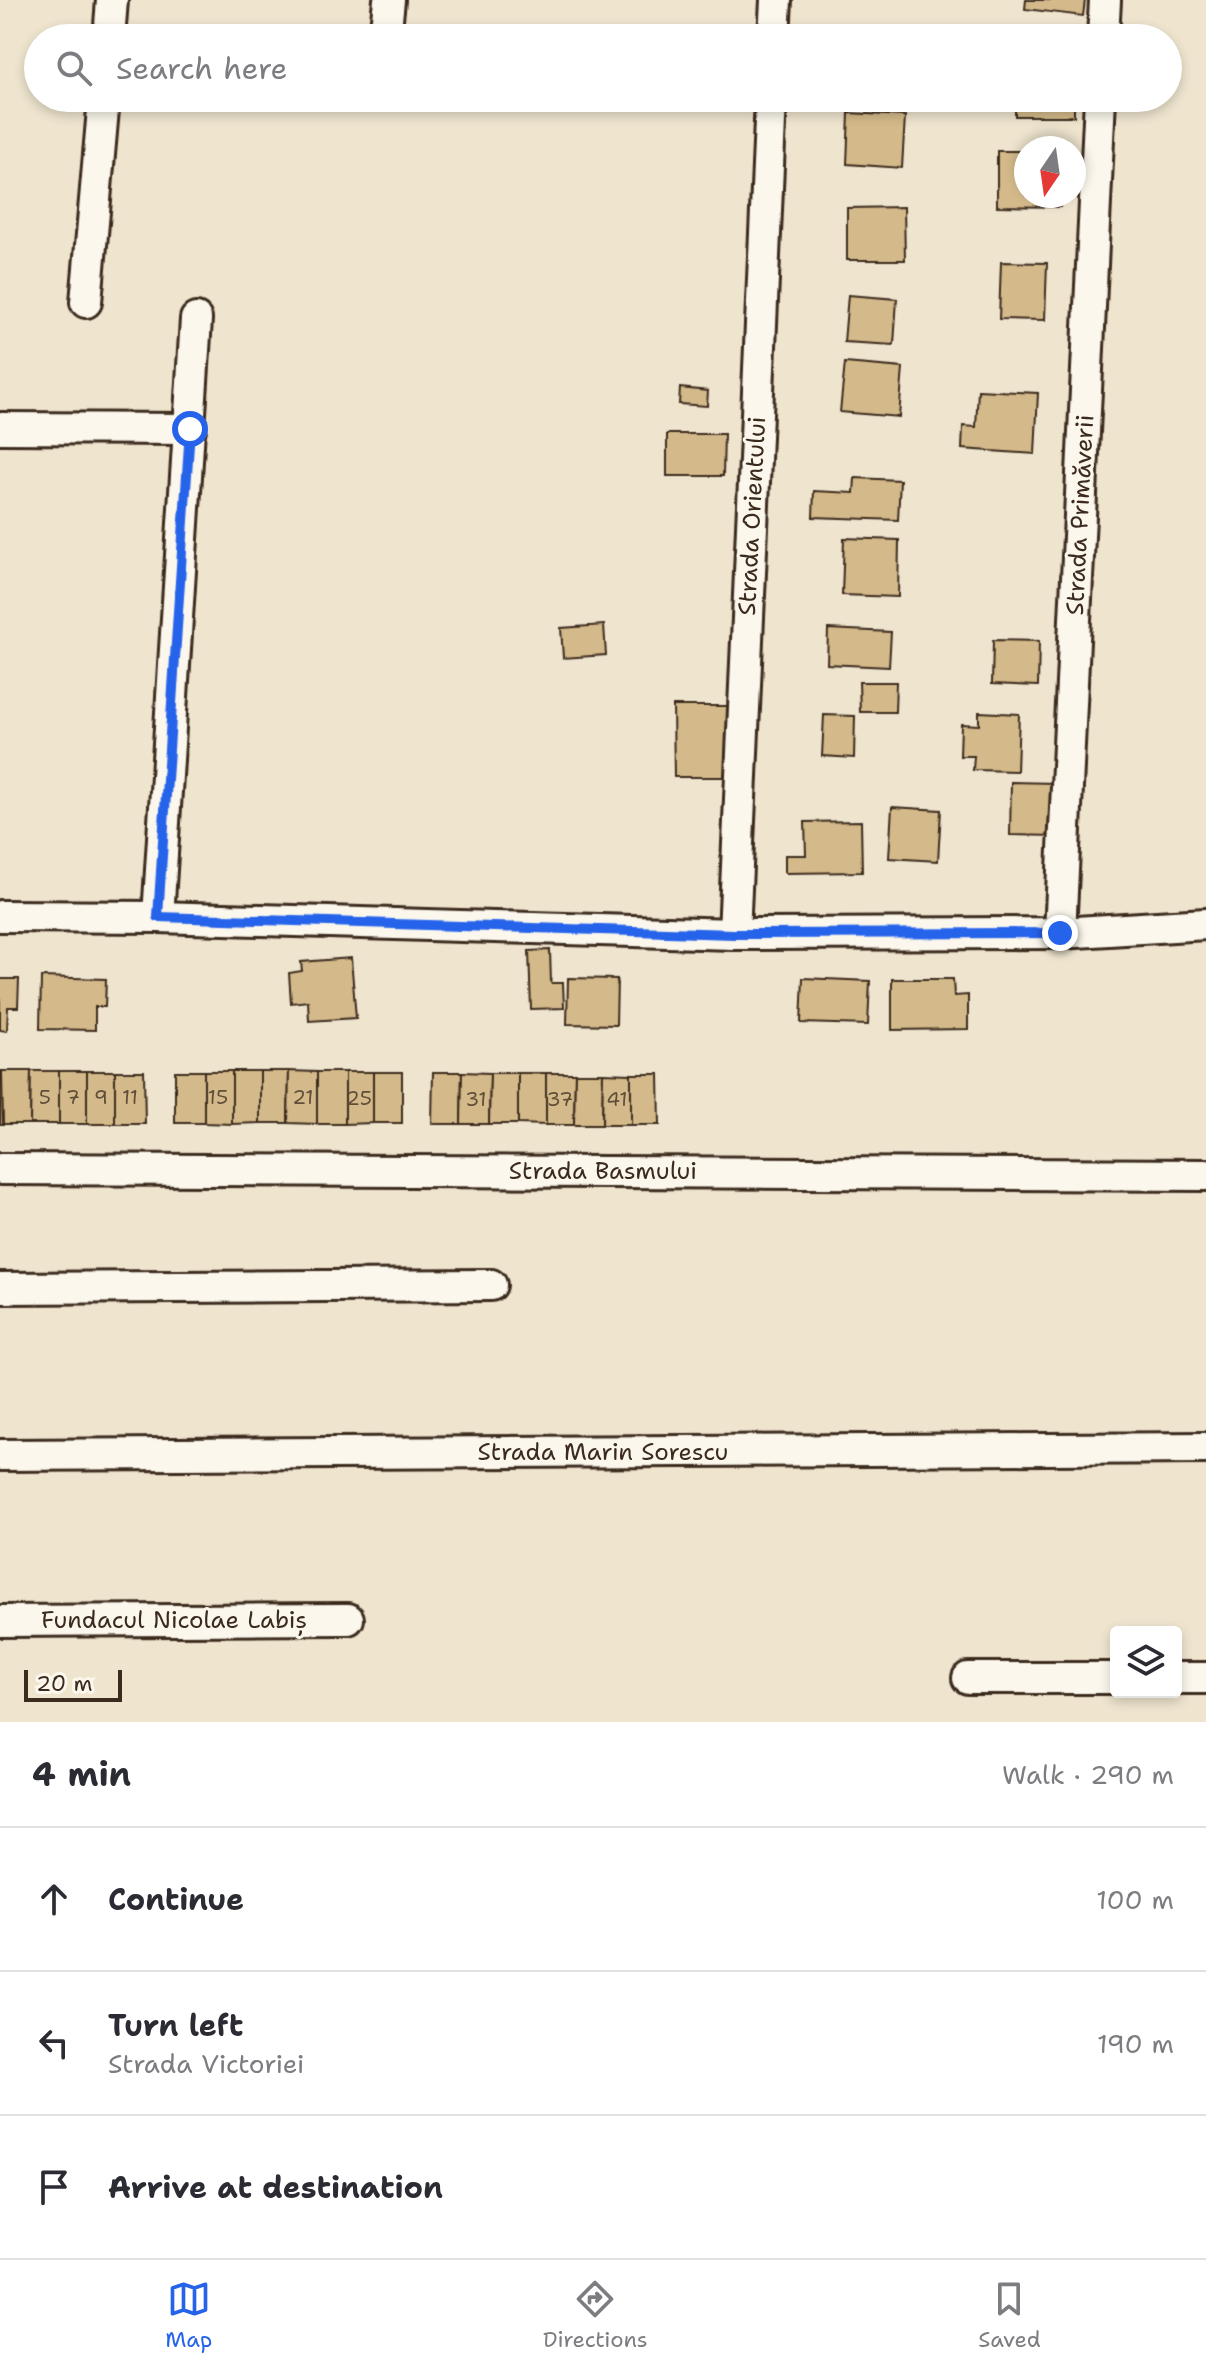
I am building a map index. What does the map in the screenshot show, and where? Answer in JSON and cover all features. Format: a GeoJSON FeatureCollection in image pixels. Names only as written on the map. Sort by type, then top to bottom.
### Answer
{"type":"FeatureCollection","features":[{"type":"Feature","properties":{"kind":"street"},"geometry":{"type":"LineString","coordinates":[[110,24],[112,0]]}},
{"type":"Feature","properties":{"kind":"street"},"geometry":{"type":"LineString","coordinates":[[386,24],[389,0]]}},
{"type":"Feature","properties":{"kind":"street"},"geometry":{"type":"LineString","coordinates":[[775,24],[776,0]]}},
{"type":"Feature","properties":{"kind":"street"},"geometry":{"type":"LineString","coordinates":[[1104,24],[1105,0]]}},
{"type":"Feature","properties":{"kind":"street"},"geometry":{"type":"LineString","coordinates":[[86,302],[103,112]]}},
{"type":"Feature","properties":{"kind":"street","name":"Strada Orientului"},"geometry":{"type":"LineString","coordinates":[[734,934],[770,112]]}},
{"type":"Feature","properties":{"kind":"street","name":"Strada Primăverii"},"geometry":{"type":"LineString","coordinates":[[1060,933],[1099,112]]}},
{"type":"Feature","properties":{"kind":"street"},"geometry":{"type":"LineString","coordinates":[[158,917],[196,319]]}},
{"type":"Feature","properties":{"kind":"street"},"geometry":{"type":"LineString","coordinates":[[0,428],[190,429]]}},
{"type":"Feature","properties":{"kind":"street"},"geometry":{"type":"LineString","coordinates":[[0,916],[158,917],[734,934],[1060,933],[1206,924]]}},
{"type":"Feature","properties":{"kind":"street","name":"Strada Basmului"},"geometry":{"type":"LineString","coordinates":[[0,1169],[1206,1175]]}},
{"type":"Feature","properties":{"kind":"street"},"geometry":{"type":"LineString","coordinates":[[0,1288],[491,1285]]}},
{"type":"Feature","properties":{"kind":"street","name":"Strada Marin Sorescu"},"geometry":{"type":"LineString","coordinates":[[0,1455],[1206,1448]]}},
{"type":"Feature","properties":{"kind":"street","name":"Fundacul Nicolae Labiș"},"geometry":{"type":"LineString","coordinates":[[0,1621],[348,1619]]}},
{"type":"Feature","properties":{"kind":"street"},"geometry":{"type":"LineString","coordinates":[[968,1678],[1110,1678]]}},
{"type":"Feature","properties":{"kind":"street"},"geometry":{"type":"LineString","coordinates":[[1182,1678],[1206,1678]]}},
{"type":"Feature","properties":{"kind":"building"},"geometry":{"type":"Polygon","coordinates":[[[1026,0],[1085,0],[1083,16],[1025,9],[1026,0]]]}},
{"type":"Feature","properties":{"kind":"building"},"geometry":{"type":"Polygon","coordinates":[[[1015,112],[1074,112],[1074,116],[1015,116],[1015,112]]]}},
{"type":"Feature","properties":{"kind":"building"},"geometry":{"type":"Polygon","coordinates":[[[849,113],[905,116],[902,168],[847,164],[849,113]]]}},
{"type":"Feature","properties":{"kind":"building"},"geometry":{"type":"Polygon","coordinates":[[[997,151],[1014,151],[1014,206],[997,206],[997,151]]]}},
{"type":"Feature","properties":{"kind":"building"},"geometry":{"type":"Polygon","coordinates":[[[904,207],[905,260],[847,260],[847,208],[904,207]]]}},
{"type":"Feature","properties":{"kind":"building"},"geometry":{"type":"Polygon","coordinates":[[[1001,262],[1047,263],[1045,320],[999,319],[1001,262]]]}},
{"type":"Feature","properties":{"kind":"building"},"geometry":{"type":"Polygon","coordinates":[[[848,295],[897,299],[894,345],[844,342],[848,295]]]}},
{"type":"Feature","properties":{"kind":"building"},"geometry":{"type":"Polygon","coordinates":[[[845,363],[903,368],[899,417],[840,412],[845,363]]]}},
{"type":"Feature","properties":{"kind":"building"},"geometry":{"type":"Polygon","coordinates":[[[680,388],[708,391],[707,406],[679,404],[680,388]]]}},
{"type":"Feature","properties":{"kind":"building"},"geometry":{"type":"Polygon","coordinates":[[[978,390],[1038,393],[1035,454],[962,449],[963,426],[976,427],[978,390]]]}},
{"type":"Feature","properties":{"kind":"building"},"geometry":{"type":"Polygon","coordinates":[[[667,434],[724,434],[723,476],[667,476],[667,434]]]}},
{"type":"Feature","properties":{"kind":"building"},"geometry":{"type":"Polygon","coordinates":[[[855,478],[900,480],[898,520],[813,517],[814,491],[854,493],[855,478]]]}},
{"type":"Feature","properties":{"kind":"building"},"geometry":{"type":"Polygon","coordinates":[[[844,538],[899,540],[898,597],[842,595],[844,538]]]}},
{"type":"Feature","properties":{"kind":"building"},"geometry":{"type":"Polygon","coordinates":[[[604,625],[606,655],[563,658],[561,628],[604,625]]]}},
{"type":"Feature","properties":{"kind":"building"},"geometry":{"type":"Polygon","coordinates":[[[828,629],[891,632],[889,667],[827,664],[828,629]]]}},
{"type":"Feature","properties":{"kind":"building"},"geometry":{"type":"Polygon","coordinates":[[[993,640],[1039,641],[1038,686],[992,684],[993,640]]]}},
{"type":"Feature","properties":{"kind":"building"},"geometry":{"type":"Polygon","coordinates":[[[859,682],[896,682],[895,712],[860,712],[859,682]]]}},
{"type":"Feature","properties":{"kind":"building"},"geometry":{"type":"Polygon","coordinates":[[[673,706],[732,706],[732,777],[674,777],[673,706]]]}},
{"type":"Feature","properties":{"kind":"building"},"geometry":{"type":"Polygon","coordinates":[[[979,712],[1019,714],[1017,771],[973,770],[974,756],[960,756],[961,724],[979,725],[979,712]]]}},
{"type":"Feature","properties":{"kind":"building"},"geometry":{"type":"Polygon","coordinates":[[[824,715],[855,716],[854,758],[822,756],[824,715]]]}},
{"type":"Feature","properties":{"kind":"building"},"geometry":{"type":"Polygon","coordinates":[[[1011,782],[1056,783],[1056,836],[1010,835],[1011,782]]]}},
{"type":"Feature","properties":{"kind":"building"},"geometry":{"type":"Polygon","coordinates":[[[892,807],[941,810],[938,861],[889,858],[892,807]]]}},
{"type":"Feature","properties":{"kind":"building"},"geometry":{"type":"Polygon","coordinates":[[[861,821],[862,872],[785,873],[785,855],[806,855],[805,822],[861,821]]]}},
{"type":"Feature","properties":{"kind":"building"},"geometry":{"type":"Polygon","coordinates":[[[550,950],[551,983],[563,983],[564,1008],[531,1009],[529,951],[550,950]]]}},
{"type":"Feature","properties":{"kind":"building"},"geometry":{"type":"Polygon","coordinates":[[[351,958],[356,1018],[309,1021],[308,1001],[291,1003],[289,973],[302,971],[301,962],[351,958]]]}},
{"type":"Feature","properties":{"kind":"building"},"geometry":{"type":"Polygon","coordinates":[[[41,977],[106,979],[105,1007],[95,1007],[95,1030],[40,1029],[41,977]]]}},
{"type":"Feature","properties":{"kind":"building"},"geometry":{"type":"Polygon","coordinates":[[[568,978],[617,979],[616,1025],[567,1024],[568,978]]]}},
{"type":"Feature","properties":{"kind":"building"},"geometry":{"type":"Polygon","coordinates":[[[803,978],[870,981],[868,1025],[801,1023],[803,978]]]}},
{"type":"Feature","properties":{"kind":"building"},"geometry":{"type":"Polygon","coordinates":[[[0,979],[19,979],[18,1007],[8,1007],[7,1031],[0,1030],[0,979]]]}},
{"type":"Feature","properties":{"kind":"building"},"geometry":{"type":"Polygon","coordinates":[[[892,979],[953,979],[954,996],[968,995],[968,1029],[892,1030],[892,979]]]}},
{"type":"Feature","properties":{"kind":"building"},"geometry":{"type":"Polygon","coordinates":[[[2,1071],[3,1124],[0,1124],[2,1071]]]}},
{"type":"Feature","properties":{"kind":"building"},"geometry":{"type":"Polygon","coordinates":[[[2,1071],[31,1071],[30,1124],[3,1124],[2,1071]]]}},
{"type":"Feature","properties":{"kind":"building"},"geometry":{"type":"Polygon","coordinates":[[[31,1071],[59,1071],[59,1124],[30,1124],[31,1071]]]}},
{"type":"Feature","properties":{"kind":"building"},"geometry":{"type":"Polygon","coordinates":[[[59,1071],[87,1071],[87,1124],[59,1124],[59,1071]]]}},
{"type":"Feature","properties":{"kind":"building"},"geometry":{"type":"Polygon","coordinates":[[[87,1071],[115,1071],[115,1124],[87,1124],[87,1071]]]}},
{"type":"Feature","properties":{"kind":"building"},"geometry":{"type":"Polygon","coordinates":[[[115,1071],[144,1071],[145,1124],[115,1124],[115,1071]]]}},
{"type":"Feature","properties":{"kind":"building"},"geometry":{"type":"Polygon","coordinates":[[[175,1071],[204,1071],[204,1123],[175,1123],[175,1071]]]}},
{"type":"Feature","properties":{"kind":"building"},"geometry":{"type":"Polygon","coordinates":[[[204,1071],[232,1071],[232,1124],[204,1123],[204,1071]]]}},
{"type":"Feature","properties":{"kind":"building"},"geometry":{"type":"Polygon","coordinates":[[[232,1071],[260,1071],[260,1123],[232,1124],[232,1071]]]}},
{"type":"Feature","properties":{"kind":"building"},"geometry":{"type":"Polygon","coordinates":[[[260,1071],[289,1071],[288,1123],[260,1123],[260,1071]]]}},
{"type":"Feature","properties":{"kind":"building"},"geometry":{"type":"Polygon","coordinates":[[[289,1071],[317,1072],[317,1124],[288,1123],[289,1071]]]}},
{"type":"Feature","properties":{"kind":"building"},"geometry":{"type":"Polygon","coordinates":[[[317,1072],[345,1072],[345,1124],[317,1124],[317,1072]]]}},
{"type":"Feature","properties":{"kind":"building"},"geometry":{"type":"Polygon","coordinates":[[[345,1072],[373,1072],[373,1123],[345,1124],[345,1072]]]}},
{"type":"Feature","properties":{"kind":"building"},"geometry":{"type":"Polygon","coordinates":[[[373,1072],[402,1072],[402,1123],[373,1123],[373,1072]]]}},
{"type":"Feature","properties":{"kind":"building"},"geometry":{"type":"Polygon","coordinates":[[[433,1072],[462,1072],[461,1124],[432,1124],[433,1072]]]}},
{"type":"Feature","properties":{"kind":"building"},"geometry":{"type":"Polygon","coordinates":[[[462,1072],[490,1073],[489,1124],[461,1124],[462,1072]]]}},
{"type":"Feature","properties":{"kind":"building"},"geometry":{"type":"Polygon","coordinates":[[[490,1073],[518,1073],[518,1124],[489,1124],[490,1073]]]}},
{"type":"Feature","properties":{"kind":"building"},"geometry":{"type":"Polygon","coordinates":[[[518,1073],[546,1073],[546,1125],[518,1124],[518,1073]]]}},
{"type":"Feature","properties":{"kind":"building"},"geometry":{"type":"Polygon","coordinates":[[[546,1073],[575,1073],[574,1125],[546,1125],[546,1073]]]}},
{"type":"Feature","properties":{"kind":"building"},"geometry":{"type":"Polygon","coordinates":[[[575,1073],[603,1073],[602,1125],[574,1125],[575,1073]]]}},
{"type":"Feature","properties":{"kind":"building"},"geometry":{"type":"Polygon","coordinates":[[[603,1073],[631,1074],[631,1125],[602,1125],[603,1073]]]}},
{"type":"Feature","properties":{"kind":"building"},"geometry":{"type":"Polygon","coordinates":[[[631,1074],[659,1074],[660,1125],[631,1125],[631,1074]]]}},
{"type":"Feature","properties":{"kind":"route"},"geometry":{"type":"LineString","coordinates":[[190,429],[158,917],[734,934],[1060,933]]}}]}
